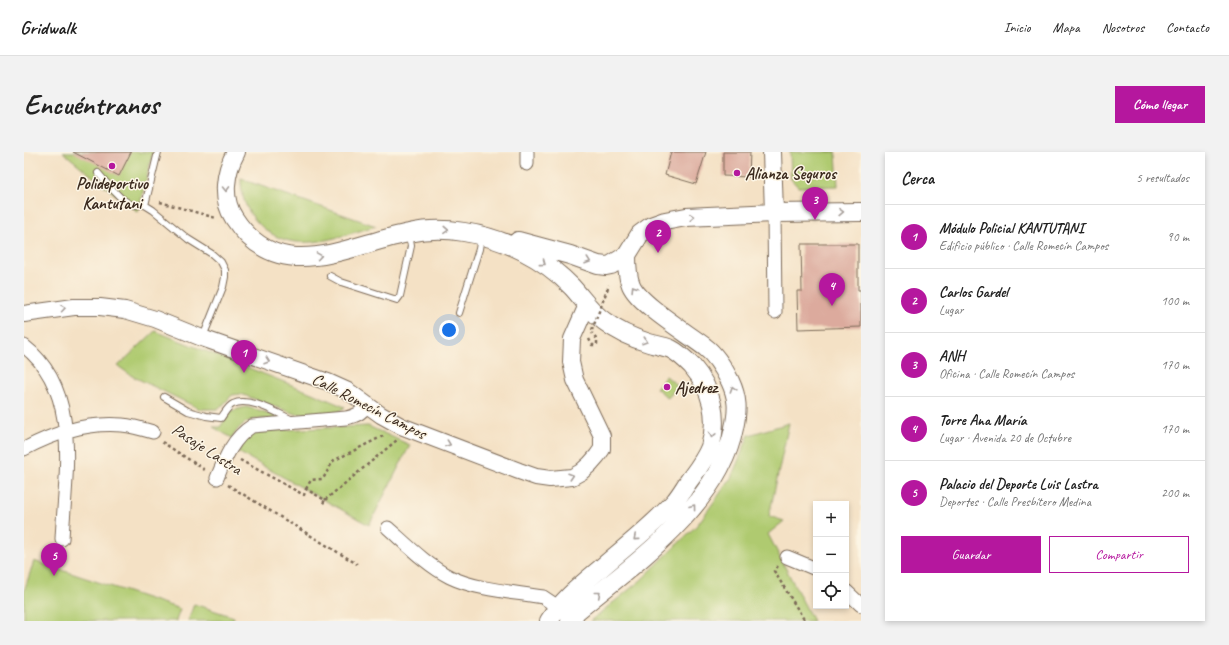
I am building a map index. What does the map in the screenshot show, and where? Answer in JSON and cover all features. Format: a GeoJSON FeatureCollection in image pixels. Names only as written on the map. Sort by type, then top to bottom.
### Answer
{"type":"FeatureCollection","features":[{"type":"Feature","properties":{"kind":"main road"},"geometry":{"type":"LineString","coordinates":[[236,152],[227,177],[226,190],[231,213],[246,235],[270,250],[301,258],[328,255],[408,233],[442,230],[462,231],[489,237],[521,241],[602,265],[611,265],[627,255],[640,234],[651,226],[665,220],[686,217],[774,213],[861,212]]}},
{"type":"Feature","properties":{"kind":"main road"},"geometry":{"type":"LineString","coordinates":[[772,152],[774,213]]}},
{"type":"Feature","properties":{"kind":"main road"},"geometry":{"type":"LineString","coordinates":[[489,237],[531,255],[552,270],[572,287],[602,320],[624,334],[670,349],[685,358],[706,384],[712,400],[715,424],[709,448],[699,467],[676,500],[660,517],[570,594],[556,618]]}},
{"type":"Feature","properties":{"kind":"main road"},"geometry":{"type":"LineString","coordinates":[[570,621],[577,611],[651,550],[687,515],[704,492],[728,451],[738,409],[733,387],[725,370],[707,348],[641,299],[631,287],[628,276],[627,255]]}},
{"type":"Feature","properties":{"kind":"street"},"geometry":{"type":"LineString","coordinates":[[774,213],[775,312]]}},
{"type":"Feature","properties":{"kind":"street","name":"Calle Romecín Campos"},"geometry":{"type":"LineString","coordinates":[[24,314],[74,307],[100,306],[125,310],[155,319],[202,338],[328,382],[348,391],[381,415],[406,428],[519,472],[550,479],[572,477],[581,472],[597,456],[602,448],[602,436],[576,380],[571,362],[572,339],[587,305]]}},
{"type":"Feature","properties":{"kind":"street"},"geometry":{"type":"LineString","coordinates":[[24,346],[43,364],[53,382],[64,412],[66,461],[62,539]]}},
{"type":"Feature","properties":{"kind":"street"},"geometry":{"type":"LineString","coordinates":[[217,478],[227,453],[243,432],[252,426],[346,418],[356,416],[363,411],[367,405]]}},
{"type":"Feature","properties":{"kind":"street","name":"Pasaje Lastra"},"geometry":{"type":"LineString","coordinates":[[24,449],[66,432],[90,426],[108,424],[124,425],[153,432]]}},
{"type":"Feature","properties":{"kind":"street"},"geometry":{"type":"LineString","coordinates":[[388,528],[422,559],[450,577],[478,586],[543,597],[552,603],[556,618]]}},
{"type":"Feature","properties":{"kind":"street"},"geometry":{"type":"LineString","coordinates":[[787,557],[813,568]]}},
{"type":"Feature","properties":{"kind":"street"},"geometry":{"type":"LineString","coordinates":[[849,594],[861,605]]}},
{"type":"Feature","properties":{"kind":"lane"},"geometry":{"type":"LineString","coordinates":[[145,205],[158,152]]}},
{"type":"Feature","properties":{"kind":"lane"},"geometry":{"type":"LineString","coordinates":[[98,173],[121,198],[130,204],[145,205],[188,239],[212,254],[221,262],[225,270],[223,286],[202,338]]}},
{"type":"Feature","properties":{"kind":"lane"},"geometry":{"type":"LineString","coordinates":[[330,276],[342,282],[397,300],[399,298],[411,246],[408,233]]}},
{"type":"Feature","properties":{"kind":"lane"},"geometry":{"type":"LineString","coordinates":[[458,313],[479,249],[489,237]]}},
{"type":"Feature","properties":{"kind":"lane"},"geometry":{"type":"LineString","coordinates":[[164,397],[188,411],[221,418],[231,404],[243,401],[263,407],[300,423]]}},
{"type":"Feature","properties":{"kind":"path"},"geometry":{"type":"LineString","coordinates":[[147,198],[238,224]]}},
{"type":"Feature","properties":{"kind":"path"},"geometry":{"type":"LineString","coordinates":[[592,330],[592,333],[598,341],[596,345],[592,345],[589,342],[592,330],[608,285]]}},
{"type":"Feature","properties":{"kind":"path"},"geometry":{"type":"LineString","coordinates":[[227,453],[304,495],[311,480],[323,479],[333,461],[406,428]]}},
{"type":"Feature","properties":{"kind":"path"},"geometry":{"type":"LineString","coordinates":[[322,505],[325,500],[397,440],[406,428]]}},
{"type":"Feature","properties":{"kind":"path","name":"Pasaje Lastra"},"geometry":{"type":"LineString","coordinates":[[153,432],[160,441],[217,478],[357,564]]}},
{"type":"Feature","properties":{"kind":"path"},"geometry":{"type":"LineString","coordinates":[[306,489],[325,500]]}},
{"type":"Feature","properties":{"kind":"path"},"geometry":{"type":"LineString","coordinates":[[787,557],[781,561],[774,571],[805,621]]}},
{"type":"Feature","properties":{"kind":"green space"},"geometry":{"type":"Polygon","coordinates":[[[63,152],[153,152],[138,212],[98,181],[63,152]]]}},
{"type":"Feature","properties":{"kind":"green space"},"geometry":{"type":"Polygon","coordinates":[[[790,152],[836,152],[838,186],[798,187],[791,179],[790,152]]]}},
{"type":"Feature","properties":{"kind":"green space"},"geometry":{"type":"Polygon","coordinates":[[[241,179],[376,226],[315,242],[285,240],[271,234],[258,223],[250,213],[245,203],[241,179]]]}},
{"type":"Feature","properties":{"kind":"green space"},"geometry":{"type":"Polygon","coordinates":[[[155,331],[345,407],[338,412],[295,414],[241,394],[232,395],[217,409],[200,409],[132,376],[118,366],[155,331]]]}},
{"type":"Feature","properties":{"kind":"green space","name":"Ajedrez"},"geometry":{"type":"Polygon","coordinates":[[[666,376],[678,386],[668,398],[656,388],[666,376]]]}},
{"type":"Feature","properties":{"kind":"green space"},"geometry":{"type":"Polygon","coordinates":[[[246,407],[262,411],[282,419],[259,419],[247,422],[237,430],[232,438],[213,427],[220,427],[231,411],[246,407]]]}},
{"type":"Feature","properties":{"kind":"green space"},"geometry":{"type":"Polygon","coordinates":[[[789,423],[769,516],[784,521],[768,534],[813,621],[590,621],[640,581],[698,524],[731,478],[749,435],[789,423]]]}},
{"type":"Feature","properties":{"kind":"green space"},"geometry":{"type":"Polygon","coordinates":[[[368,426],[410,445],[369,525],[238,452],[248,435],[258,431],[368,426]]]}},
{"type":"Feature","properties":{"kind":"green space"},"geometry":{"type":"Polygon","coordinates":[[[34,561],[180,609],[176,621],[24,621],[24,591],[34,561]]]}},
{"type":"Feature","properties":{"kind":"green space"},"geometry":{"type":"Polygon","coordinates":[[[194,604],[234,617],[233,621],[188,621],[194,604]]]}},
{"type":"Feature","properties":{"kind":"building","name":"Polideportivo Kantutani"},"geometry":{"type":"Polygon","coordinates":[[[73,152],[131,152],[119,176],[73,152]]]}},
{"type":"Feature","properties":{"kind":"building"},"geometry":{"type":"Polygon","coordinates":[[[671,152],[706,152],[696,184],[665,175],[671,152]]]}},
{"type":"Feature","properties":{"kind":"building"},"geometry":{"type":"Polygon","coordinates":[[[723,152],[750,152],[749,177],[723,176],[723,152]]]}},
{"type":"Feature","properties":{"kind":"building"},"geometry":{"type":"Polygon","coordinates":[[[801,244],[858,244],[858,290],[861,290],[861,327],[798,329],[797,291],[802,291],[801,244]]]}},
{"type":"Feature","properties":{"kind":"place","name":"Polideportivo Kantutani"},"geometry":{"type":"Point","coordinates":[112,166]}},
{"type":"Feature","properties":{"kind":"place","name":"Alianza Seguros"},"geometry":{"type":"Point","coordinates":[737,173]}},
{"type":"Feature","properties":{"kind":"place","name":"ANH"},"geometry":{"type":"Point","coordinates":[815,220]}},
{"type":"Feature","properties":{"kind":"place","name":"Carlos Gardel"},"geometry":{"type":"Point","coordinates":[658,253]}},
{"type":"Feature","properties":{"kind":"place","name":"Torre Ana María"},"geometry":{"type":"Point","coordinates":[832,306]}},
{"type":"Feature","properties":{"kind":"place","name":"Módulo Policial KANTUTANI"},"geometry":{"type":"Point","coordinates":[244,373]}},
{"type":"Feature","properties":{"kind":"place","name":"Ajedrez"},"geometry":{"type":"Point","coordinates":[667,387]}},
{"type":"Feature","properties":{"kind":"place","name":"Palacio del Deporte Luis Lastra"},"geometry":{"type":"Point","coordinates":[54,576]}}]}
